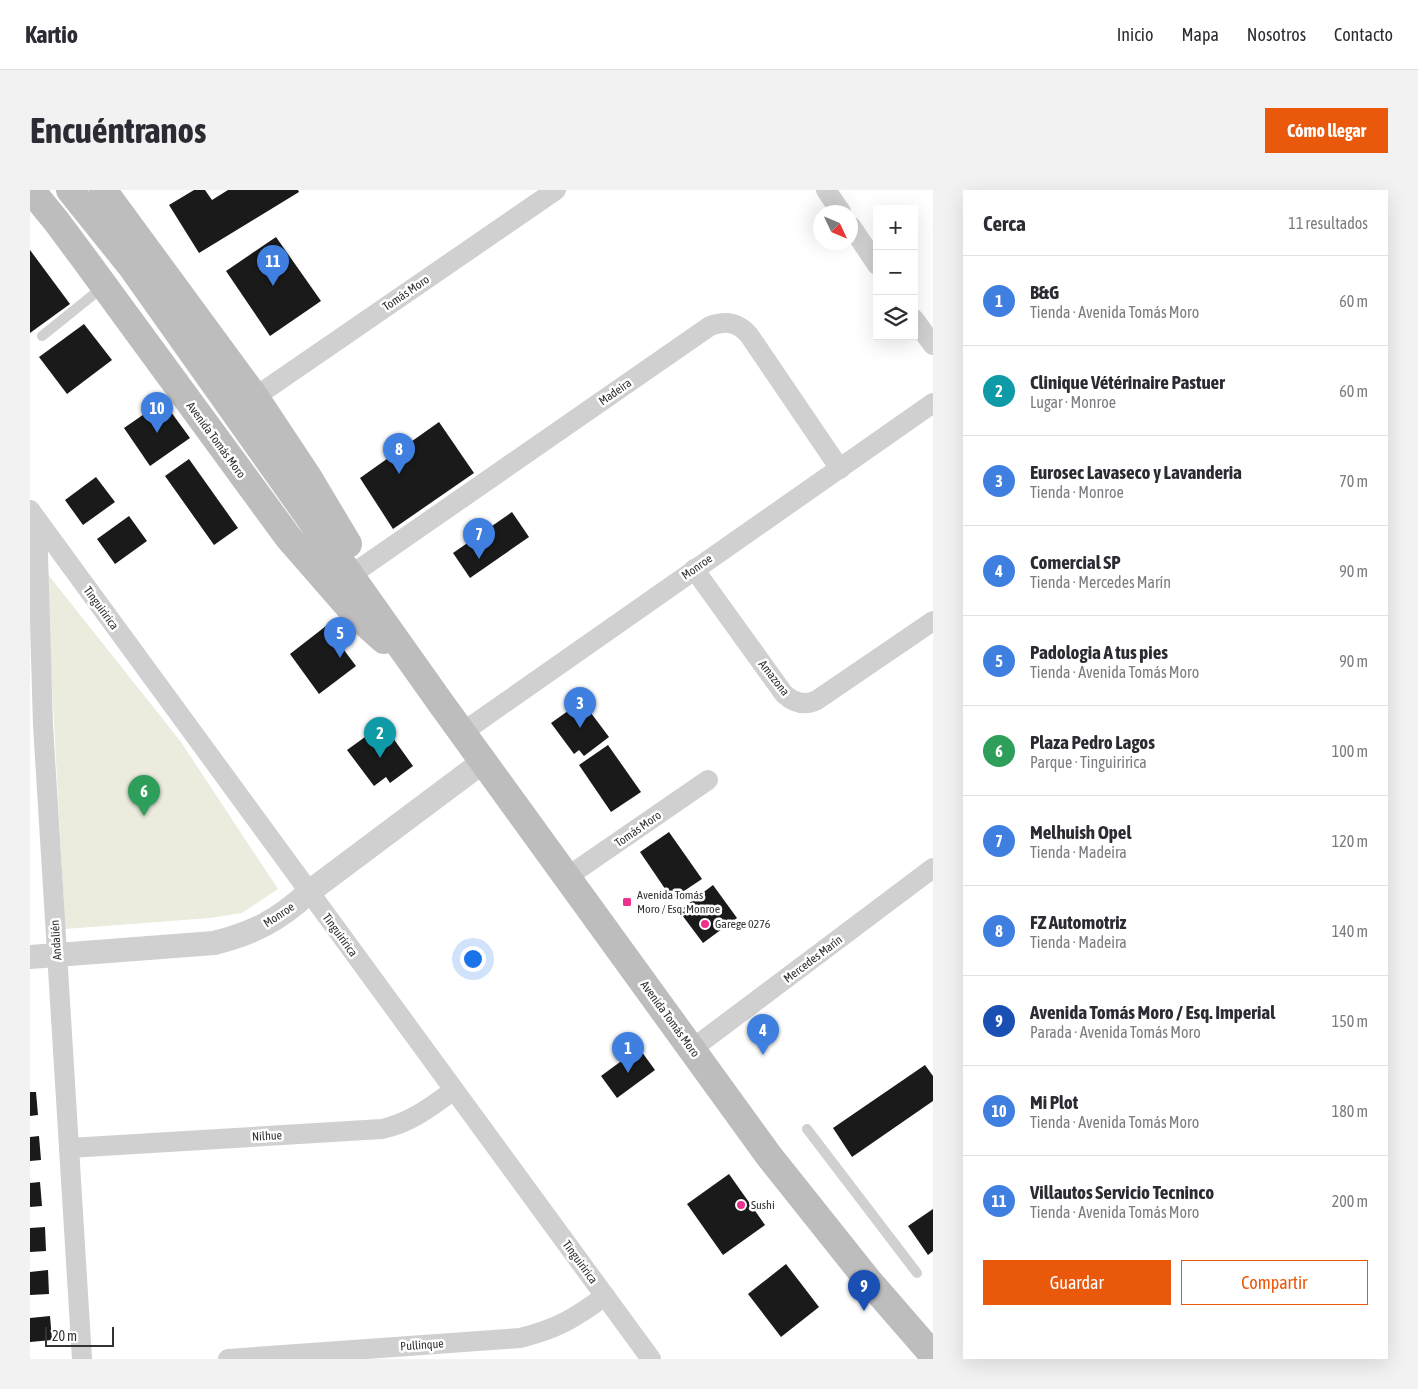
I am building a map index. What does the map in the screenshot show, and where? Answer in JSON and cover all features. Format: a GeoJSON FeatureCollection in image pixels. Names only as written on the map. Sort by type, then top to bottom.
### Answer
{"type":"FeatureCollection","features":[{"type":"Feature","properties":{"kind":"main road","name":"Avenida Tomás Moro"},"geometry":{"type":"LineString","coordinates":[[30,190],[57,222],[288,537],[356,615],[421,673]]}},
{"type":"Feature","properties":{"kind":"main road","name":"Avenida Tomás Moro"},"geometry":{"type":"LineString","coordinates":[[70,190],[130,266],[357,572],[388,618],[421,673],[775,1163],[866,1279],[933,1355]]}},
{"type":"Feature","properties":{"kind":"main road","name":"Avenida Tomás Moro"},"geometry":{"type":"LineString","coordinates":[[103,190],[255,397],[308,477],[357,572]]}},
{"type":"Feature","properties":{"kind":"street","name":"Tomás Moro"},"geometry":{"type":"LineString","coordinates":[[255,397],[556,190]]}},
{"type":"Feature","properties":{"kind":"street"},"geometry":{"type":"LineString","coordinates":[[826,190],[836,205]]}},
{"type":"Feature","properties":{"kind":"street"},"geometry":{"type":"LineString","coordinates":[[858,238],[873,259]]}},
{"type":"Feature","properties":{"kind":"street","name":"Madeira"},"geometry":{"type":"LineString","coordinates":[[357,572],[717,323],[725,322],[739,326],[749,335],[840,469]]}},
{"type":"Feature","properties":{"kind":"street"},"geometry":{"type":"LineString","coordinates":[[918,324],[933,345]]}},
{"type":"Feature","properties":{"kind":"street","name":"Monroe"},"geometry":{"type":"LineString","coordinates":[[463,732],[933,403]]}},
{"type":"Feature","properties":{"kind":"street","name":"Tinguiririca"},"geometry":{"type":"LineString","coordinates":[[33,515],[651,1359]]}},
{"type":"Feature","properties":{"kind":"street","name":"Andalién"},"geometry":{"type":"LineString","coordinates":[[33,515],[43,724],[82,1359]]}},
{"type":"Feature","properties":{"kind":"street","name":"Amazona"},"geometry":{"type":"LineString","coordinates":[[694,569],[784,694],[799,703],[812,703],[817,700],[933,621]]}},
{"type":"Feature","properties":{"kind":"street","name":"Monroe"},"geometry":{"type":"LineString","coordinates":[[30,957],[214,943],[252,932],[292,908],[309,892],[484,762]]}},
{"type":"Feature","properties":{"kind":"street","name":"Tomás Moro"},"geometry":{"type":"LineString","coordinates":[[567,877],[708,780]]}},
{"type":"Feature","properties":{"kind":"street","name":"Mercedes Marín"},"geometry":{"type":"LineString","coordinates":[[692,1049],[933,868]]}},
{"type":"Feature","properties":{"kind":"street","name":"Nilhue"},"geometry":{"type":"LineString","coordinates":[[69,1148],[382,1129],[409,1120],[454,1090]]}},
{"type":"Feature","properties":{"kind":"street","name":"Pullinque"},"geometry":{"type":"LineString","coordinates":[[228,1359],[520,1338],[560,1325],[605,1296]]}},
{"type":"Feature","properties":{"kind":"lane"},"geometry":{"type":"LineString","coordinates":[[42,336],[104,286]]}},
{"type":"Feature","properties":{"kind":"lane"},"geometry":{"type":"LineString","coordinates":[[807,1129],[917,1273]]}},
{"type":"Feature","properties":{"kind":"shaded area"},"geometry":{"type":"Polygon","coordinates":[[[46,572],[181,742],[278,889],[242,913],[210,918],[65,929],[46,572]]]}},
{"type":"Feature","properties":{"kind":"building"},"geometry":{"type":"Polygon","coordinates":[[[194,190],[205,190],[212,200],[228,190],[298,190],[299,192],[199,253],[169,205],[194,190]]]}},
{"type":"Feature","properties":{"kind":"building"},"geometry":{"type":"Polygon","coordinates":[[[276,237],[321,301],[270,336],[226,271],[276,237]]]}},
{"type":"Feature","properties":{"kind":"building"},"geometry":{"type":"Polygon","coordinates":[[[30,250],[70,304],[30,333],[30,250]]]}},
{"type":"Feature","properties":{"kind":"building"},"geometry":{"type":"Polygon","coordinates":[[[84,324],[112,360],[67,394],[39,357],[84,324]]]}},
{"type":"Feature","properties":{"kind":"building"},"geometry":{"type":"Polygon","coordinates":[[[163,401],[190,438],[150,466],[124,428],[163,401]]]}},
{"type":"Feature","properties":{"kind":"building"},"geometry":{"type":"Polygon","coordinates":[[[439,422],[474,473],[393,529],[360,478],[439,422]]]}},
{"type":"Feature","properties":{"kind":"building"},"geometry":{"type":"Polygon","coordinates":[[[189,459],[238,528],[214,545],[165,476],[189,459]]]}},
{"type":"Feature","properties":{"kind":"building"},"geometry":{"type":"Polygon","coordinates":[[[96,477],[115,502],[83,525],[65,500],[96,477]]]}},
{"type":"Feature","properties":{"kind":"building"},"geometry":{"type":"Polygon","coordinates":[[[512,512],[529,537],[470,578],[453,553],[512,512]]]}},
{"type":"Feature","properties":{"kind":"building"},"geometry":{"type":"Polygon","coordinates":[[[129,516],[147,541],[115,564],[97,539],[129,516]]]}},
{"type":"Feature","properties":{"kind":"building"},"geometry":{"type":"Polygon","coordinates":[[[326,626],[356,666],[319,694],[290,654],[326,626]]]}},
{"type":"Feature","properties":{"kind":"building"},"geometry":{"type":"Polygon","coordinates":[[[582,701],[609,737],[584,756],[579,750],[574,754],[551,723],[582,701]]]}},
{"type":"Feature","properties":{"kind":"building"},"geometry":{"type":"Polygon","coordinates":[[[383,724],[413,766],[390,783],[386,777],[374,786],[347,750],[383,724]]]}},
{"type":"Feature","properties":{"kind":"building"},"geometry":{"type":"Polygon","coordinates":[[[608,745],[641,792],[611,812],[579,765],[608,745]]]}},
{"type":"Feature","properties":{"kind":"building"},"geometry":{"type":"Polygon","coordinates":[[[669,832],[702,879],[672,899],[640,852],[669,832]]]}},
{"type":"Feature","properties":{"kind":"building"},"geometry":{"type":"Polygon","coordinates":[[[713,885],[737,918],[703,943],[679,911],[713,885]]]}},
{"type":"Feature","properties":{"kind":"building"},"geometry":{"type":"Polygon","coordinates":[[[639,1048],[655,1070],[617,1098],[601,1076],[639,1048]]]}},
{"type":"Feature","properties":{"kind":"building"},"geometry":{"type":"Polygon","coordinates":[[[925,1065],[933,1076],[933,1101],[852,1157],[833,1128],[925,1065]]]}},
{"type":"Feature","properties":{"kind":"building"},"geometry":{"type":"Polygon","coordinates":[[[30,1092],[36,1092],[38,1115],[30,1116],[30,1092]]]}},
{"type":"Feature","properties":{"kind":"building"},"geometry":{"type":"Polygon","coordinates":[[[39,1136],[41,1160],[30,1161],[30,1137],[39,1136]]]}},
{"type":"Feature","properties":{"kind":"building"},"geometry":{"type":"Polygon","coordinates":[[[729,1174],[765,1225],[723,1255],[687,1204],[729,1174]]]}},
{"type":"Feature","properties":{"kind":"building"},"geometry":{"type":"Polygon","coordinates":[[[40,1182],[42,1206],[30,1207],[30,1183],[40,1182]]]}},
{"type":"Feature","properties":{"kind":"building"},"geometry":{"type":"Polygon","coordinates":[[[933,1209],[933,1251],[928,1255],[908,1226],[933,1209]]]}},
{"type":"Feature","properties":{"kind":"building"},"geometry":{"type":"Polygon","coordinates":[[[45,1227],[46,1251],[30,1252],[30,1228],[45,1227]]]}},
{"type":"Feature","properties":{"kind":"building"},"geometry":{"type":"Polygon","coordinates":[[[786,1264],[819,1307],[781,1337],[748,1294],[786,1264]]]}},
{"type":"Feature","properties":{"kind":"building"},"geometry":{"type":"Polygon","coordinates":[[[48,1270],[49,1294],[30,1295],[30,1272],[48,1270]]]}},
{"type":"Feature","properties":{"kind":"building"},"geometry":{"type":"Polygon","coordinates":[[[50,1316],[52,1340],[30,1342],[30,1318],[50,1316]]]}},
{"type":"Feature","properties":{"kind":"place","name":"Villautos Servicio Tecninco"},"geometry":{"type":"Point","coordinates":[273,286]}},
{"type":"Feature","properties":{"kind":"place","name":"Mi Plot"},"geometry":{"type":"Point","coordinates":[157,433]}},
{"type":"Feature","properties":{"kind":"place","name":"FZ Automotriz"},"geometry":{"type":"Point","coordinates":[399,474]}},
{"type":"Feature","properties":{"kind":"place","name":"Melhuish Opel"},"geometry":{"type":"Point","coordinates":[479,559]}},
{"type":"Feature","properties":{"kind":"place","name":"Padologia A tus pies"},"geometry":{"type":"Point","coordinates":[340,658]}},
{"type":"Feature","properties":{"kind":"place","name":"Eurosec Lavaseco y Lavanderia"},"geometry":{"type":"Point","coordinates":[580,728]}},
{"type":"Feature","properties":{"kind":"place","name":"Clinique Vétérinaire Pastuer"},"geometry":{"type":"Point","coordinates":[380,758]}},
{"type":"Feature","properties":{"kind":"place","name":"Plaza Pedro Lagos"},"geometry":{"type":"Point","coordinates":[144,816]}},
{"type":"Feature","properties":{"kind":"place","name":"Avenida Tomás Moro / Esq. Monroe"},"geometry":{"type":"Point","coordinates":[627,902]}},
{"type":"Feature","properties":{"kind":"place","name":"Garege 0276"},"geometry":{"type":"Point","coordinates":[705,924]}},
{"type":"Feature","properties":{"kind":"place","name":"Comercial SP"},"geometry":{"type":"Point","coordinates":[763,1055]}},
{"type":"Feature","properties":{"kind":"place","name":"B&G"},"geometry":{"type":"Point","coordinates":[628,1073]}},
{"type":"Feature","properties":{"kind":"place","name":"Sushi"},"geometry":{"type":"Point","coordinates":[741,1205]}},
{"type":"Feature","properties":{"kind":"place","name":"Avenida Tomás Moro / Esq. Imperial"},"geometry":{"type":"Point","coordinates":[864,1311]}}]}
